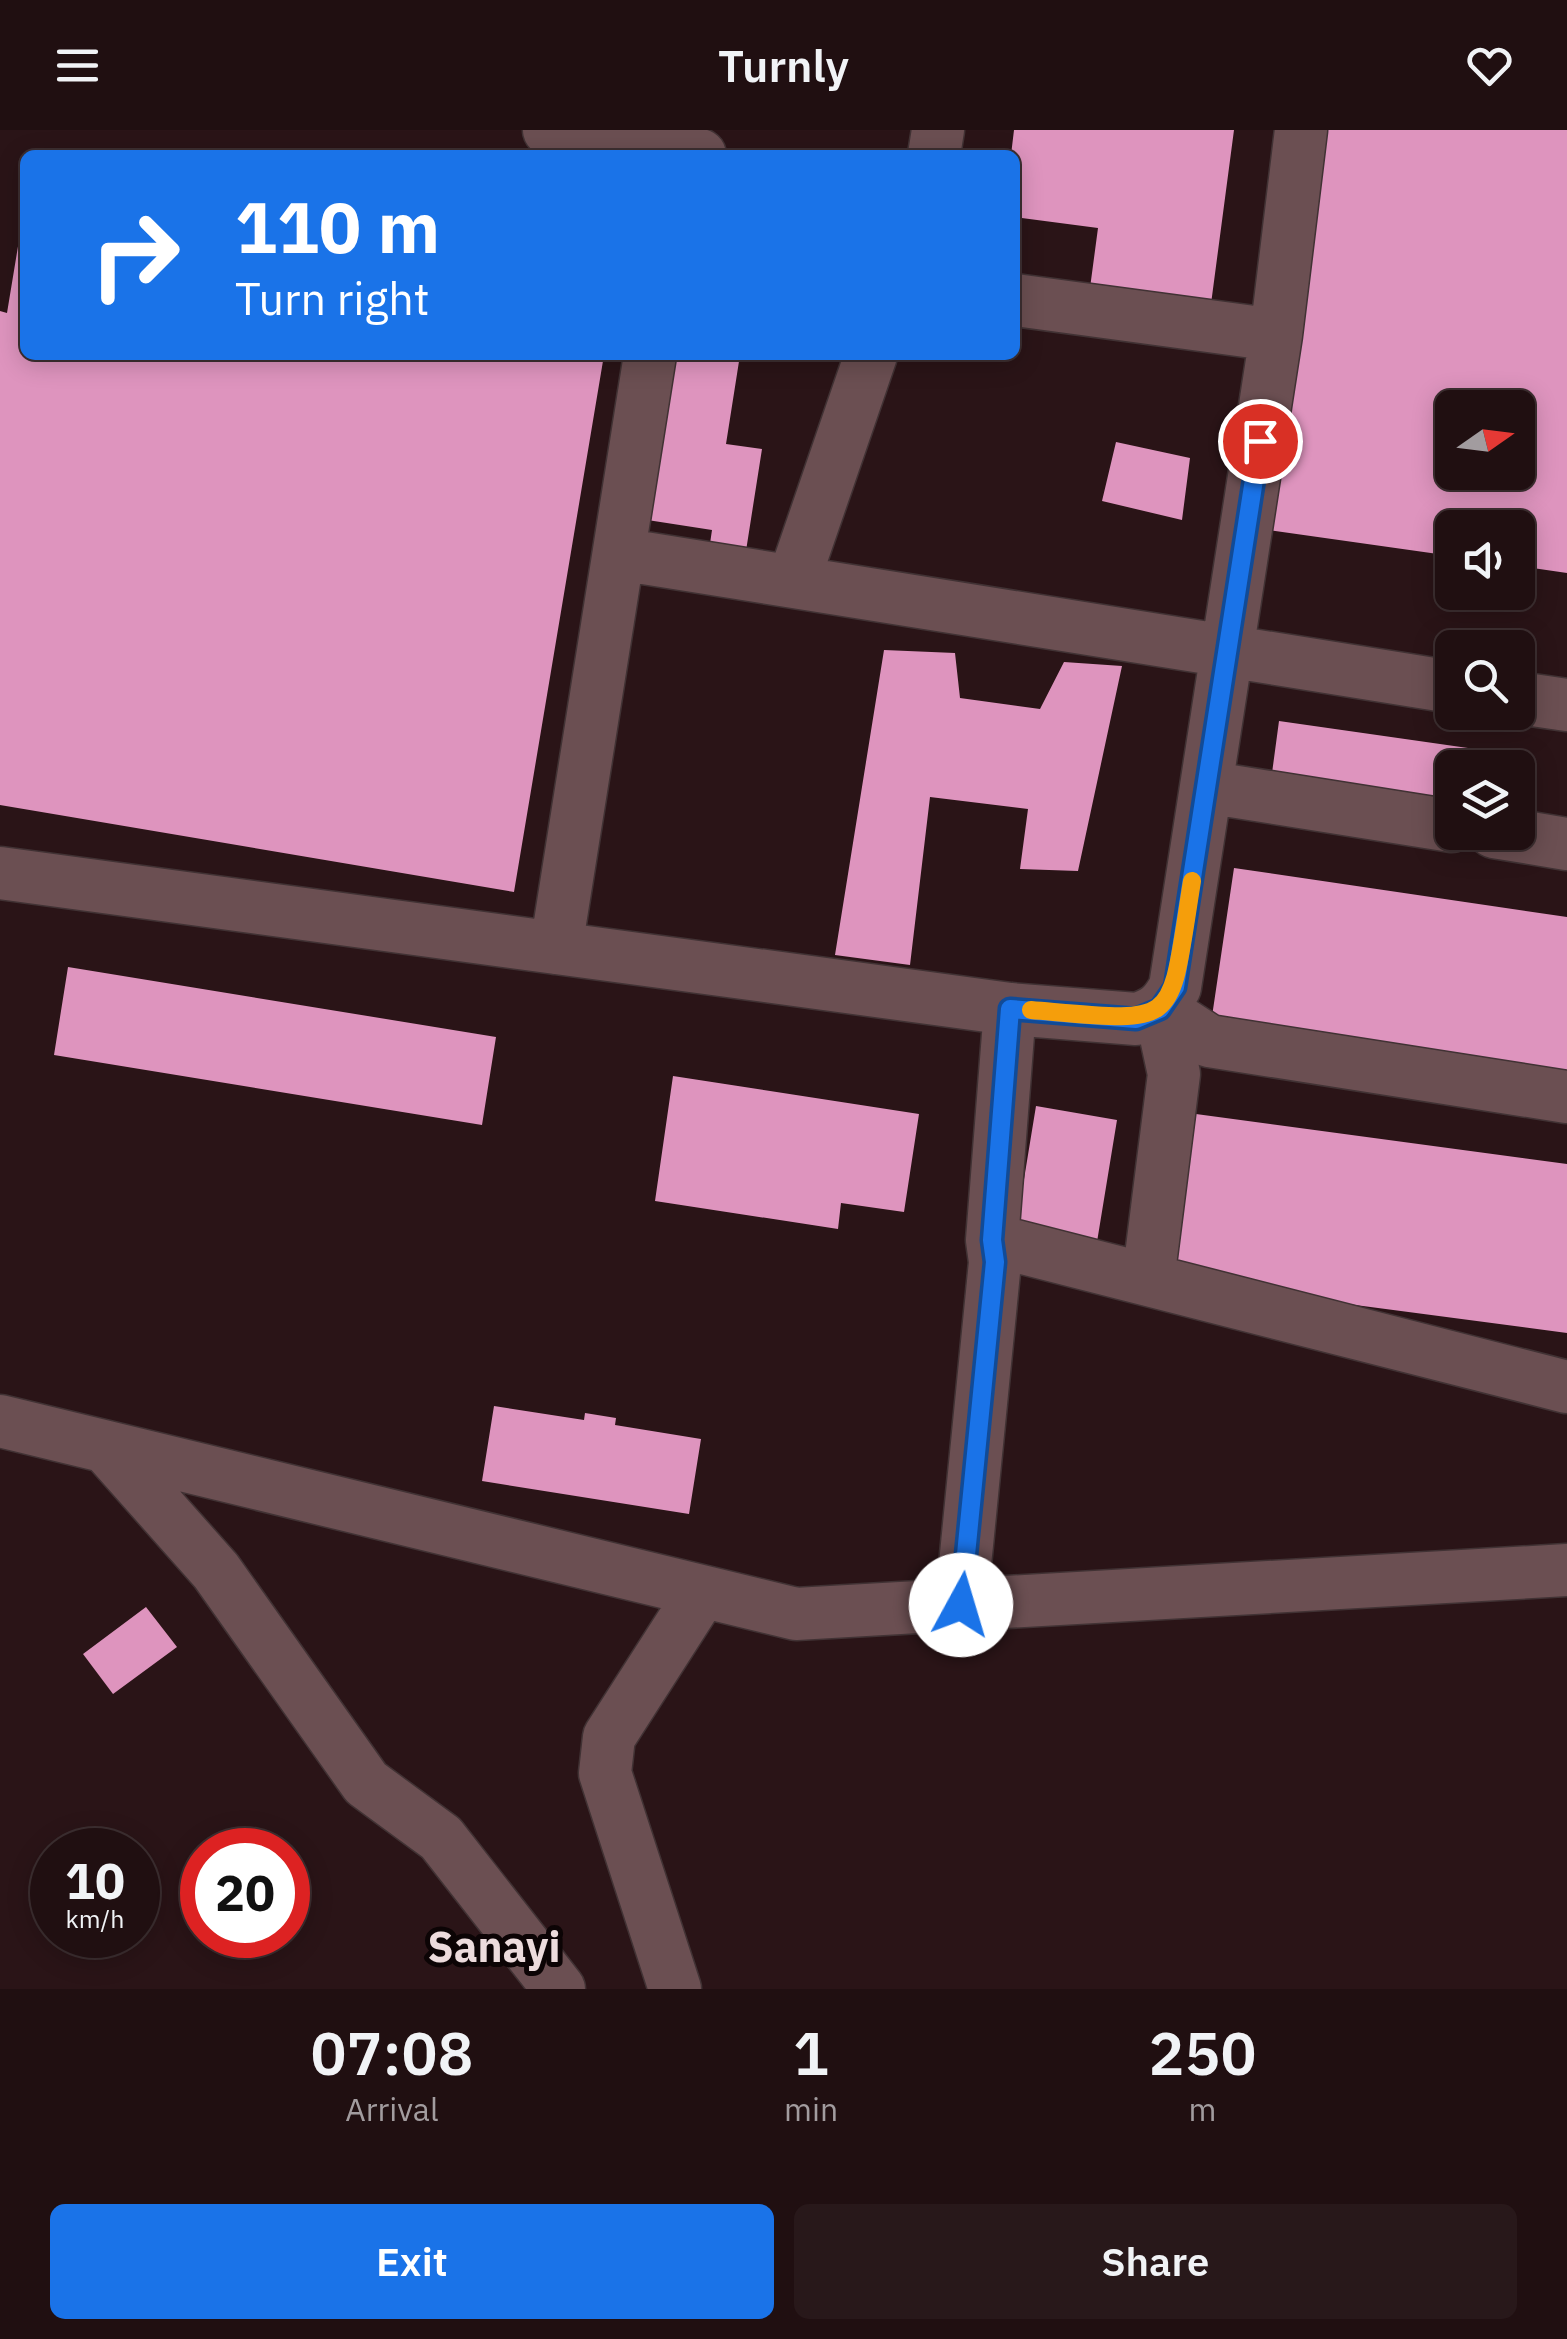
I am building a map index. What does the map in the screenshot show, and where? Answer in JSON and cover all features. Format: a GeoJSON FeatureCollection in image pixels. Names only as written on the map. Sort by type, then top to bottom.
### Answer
{"type":"FeatureCollection","features":[{"type":"Feature","properties":{"kind":"lane"},"geometry":{"type":"LineString","coordinates":[[549,130],[688,148]]}},
{"type":"Feature","properties":{"kind":"lane"},"geometry":{"type":"LineString","coordinates":[[0,873],[1010,1009],[1136,1019],[1160,1009],[1175,987],[1276,336],[1301,130]]}},
{"type":"Feature","properties":{"kind":"lane"},"geometry":{"type":"LineString","coordinates":[[1020,301],[1276,336]]}},
{"type":"Feature","properties":{"kind":"lane"},"geometry":{"type":"LineString","coordinates":[[556,948],[649,360]]}},
{"type":"Feature","properties":{"kind":"lane"},"geometry":{"type":"LineString","coordinates":[[793,582],[869,360]]}},
{"type":"Feature","properties":{"kind":"lane"},"geometry":{"type":"LineString","coordinates":[[618,554],[1435,685]]}},
{"type":"Feature","properties":{"kind":"lane"},"geometry":{"type":"LineString","coordinates":[[1535,701],[1567,706]]}},
{"type":"Feature","properties":{"kind":"lane"},"geometry":{"type":"LineString","coordinates":[[1206,787],[1435,823]]}},
{"type":"Feature","properties":{"kind":"lane"},"geometry":{"type":"LineString","coordinates":[[1535,839],[1567,844]]}},
{"type":"Feature","properties":{"kind":"lane"},"geometry":{"type":"LineString","coordinates":[[961,1605],[995,1262],[992,1240],[1010,1009]]}},
{"type":"Feature","properties":{"kind":"lane"},"geometry":{"type":"LineString","coordinates":[[1160,1009],[1210,1041],[1567,1097]]}},
{"type":"Feature","properties":{"kind":"lane"},"geometry":{"type":"LineString","coordinates":[[1148,1280],[1174,1074],[1160,1009]]}},
{"type":"Feature","properties":{"kind":"lane"},"geometry":{"type":"LineString","coordinates":[[992,1240],[1567,1387]]}},
{"type":"Feature","properties":{"kind":"lane"},"geometry":{"type":"LineString","coordinates":[[0,1422],[796,1614],[1567,1570]]}},
{"type":"Feature","properties":{"kind":"lane"},"geometry":{"type":"LineString","coordinates":[[106,1447],[216,1571],[366,1783],[441,1838],[558,1989]]}},
{"type":"Feature","properties":{"kind":"lane"},"geometry":{"type":"LineString","coordinates":[[674,1989],[605,1773],[610,1738],[702,1592]]}},
{"type":"Feature","properties":{"kind":"building"},"geometry":{"type":"Polygon","coordinates":[[[1014,130],[1234,130],[1211,304],[1090,288],[1098,228],[1020,218],[1020,150],[1012,150],[1014,130]]]}},
{"type":"Feature","properties":{"kind":"building"},"geometry":{"type":"Polygon","coordinates":[[[1319,130],[1567,130],[1567,573],[1535,568],[1535,510],[1435,510],[1435,554],[1262,529],[1319,130]]]}},
{"type":"Feature","properties":{"kind":"building"},"geometry":{"type":"Polygon","coordinates":[[[20,234],[20,360],[603,360],[514,892],[0,805],[0,311],[7,313],[20,234]]]}},
{"type":"Feature","properties":{"kind":"building"},"geometry":{"type":"Polygon","coordinates":[[[652,360],[739,360],[726,444],[762,449],[743,570],[707,564],[712,530],[628,517],[652,360]]]}},
{"type":"Feature","properties":{"kind":"building"},"geometry":{"type":"Polygon","coordinates":[[[1116,442],[1190,458],[1182,520],[1102,501],[1116,442]]]}},
{"type":"Feature","properties":{"kind":"building"},"geometry":{"type":"Polygon","coordinates":[[[884,650],[955,653],[960,698],[1040,709],[1064,662],[1122,666],[1078,871],[1020,869],[1028,809],[930,797],[910,965],[835,955],[884,650]]]}},
{"type":"Feature","properties":{"kind":"building"},"geometry":{"type":"Polygon","coordinates":[[[1279,721],[1482,750],[1435,750],[1435,812],[1270,788],[1279,721]]]}},
{"type":"Feature","properties":{"kind":"building"},"geometry":{"type":"Polygon","coordinates":[[[1234,868],[1567,917],[1567,1082],[1210,1030],[1234,868]]]}},
{"type":"Feature","properties":{"kind":"building"},"geometry":{"type":"Polygon","coordinates":[[[68,967],[496,1037],[482,1125],[54,1055],[68,967]]]}},
{"type":"Feature","properties":{"kind":"building"},"geometry":{"type":"Polygon","coordinates":[[[673,1076],[919,1114],[904,1212],[841,1203],[838,1229],[655,1201],[673,1076]]]}},
{"type":"Feature","properties":{"kind":"building"},"geometry":{"type":"Polygon","coordinates":[[[1036,1106],[1117,1120],[1096,1248],[1015,1234],[1036,1106]]]}},
{"type":"Feature","properties":{"kind":"building"},"geometry":{"type":"Polygon","coordinates":[[[1196,1114],[1567,1164],[1567,1333],[1174,1281],[1196,1114]]]}},
{"type":"Feature","properties":{"kind":"building"},"geometry":{"type":"Polygon","coordinates":[[[494,1406],[584,1420],[585,1413],[616,1418],[615,1425],[701,1439],[689,1514],[482,1481],[494,1406]]]}},
{"type":"Feature","properties":{"kind":"building"},"geometry":{"type":"Polygon","coordinates":[[[146,1607],[177,1647],[113,1694],[83,1654],[146,1607]]]}},
{"type":"Feature","properties":{"kind":"slow traffic"},"geometry":{"type":"LineString","coordinates":[[1031,1010],[1136,1019],[1160,1009],[1175,987],[1192,881]]}},
{"type":"Feature","properties":{"kind":"district","name":"Sanayi"},"geometry":{"type":"Point","coordinates":[494,1946]}},
{"type":"Feature","properties":{"kind":"route"},"geometry":{"type":"LineString","coordinates":[[961,1605],[995,1262],[992,1240],[1010,1009],[1136,1019],[1160,1009],[1175,987],[1260,441]]}}]}
